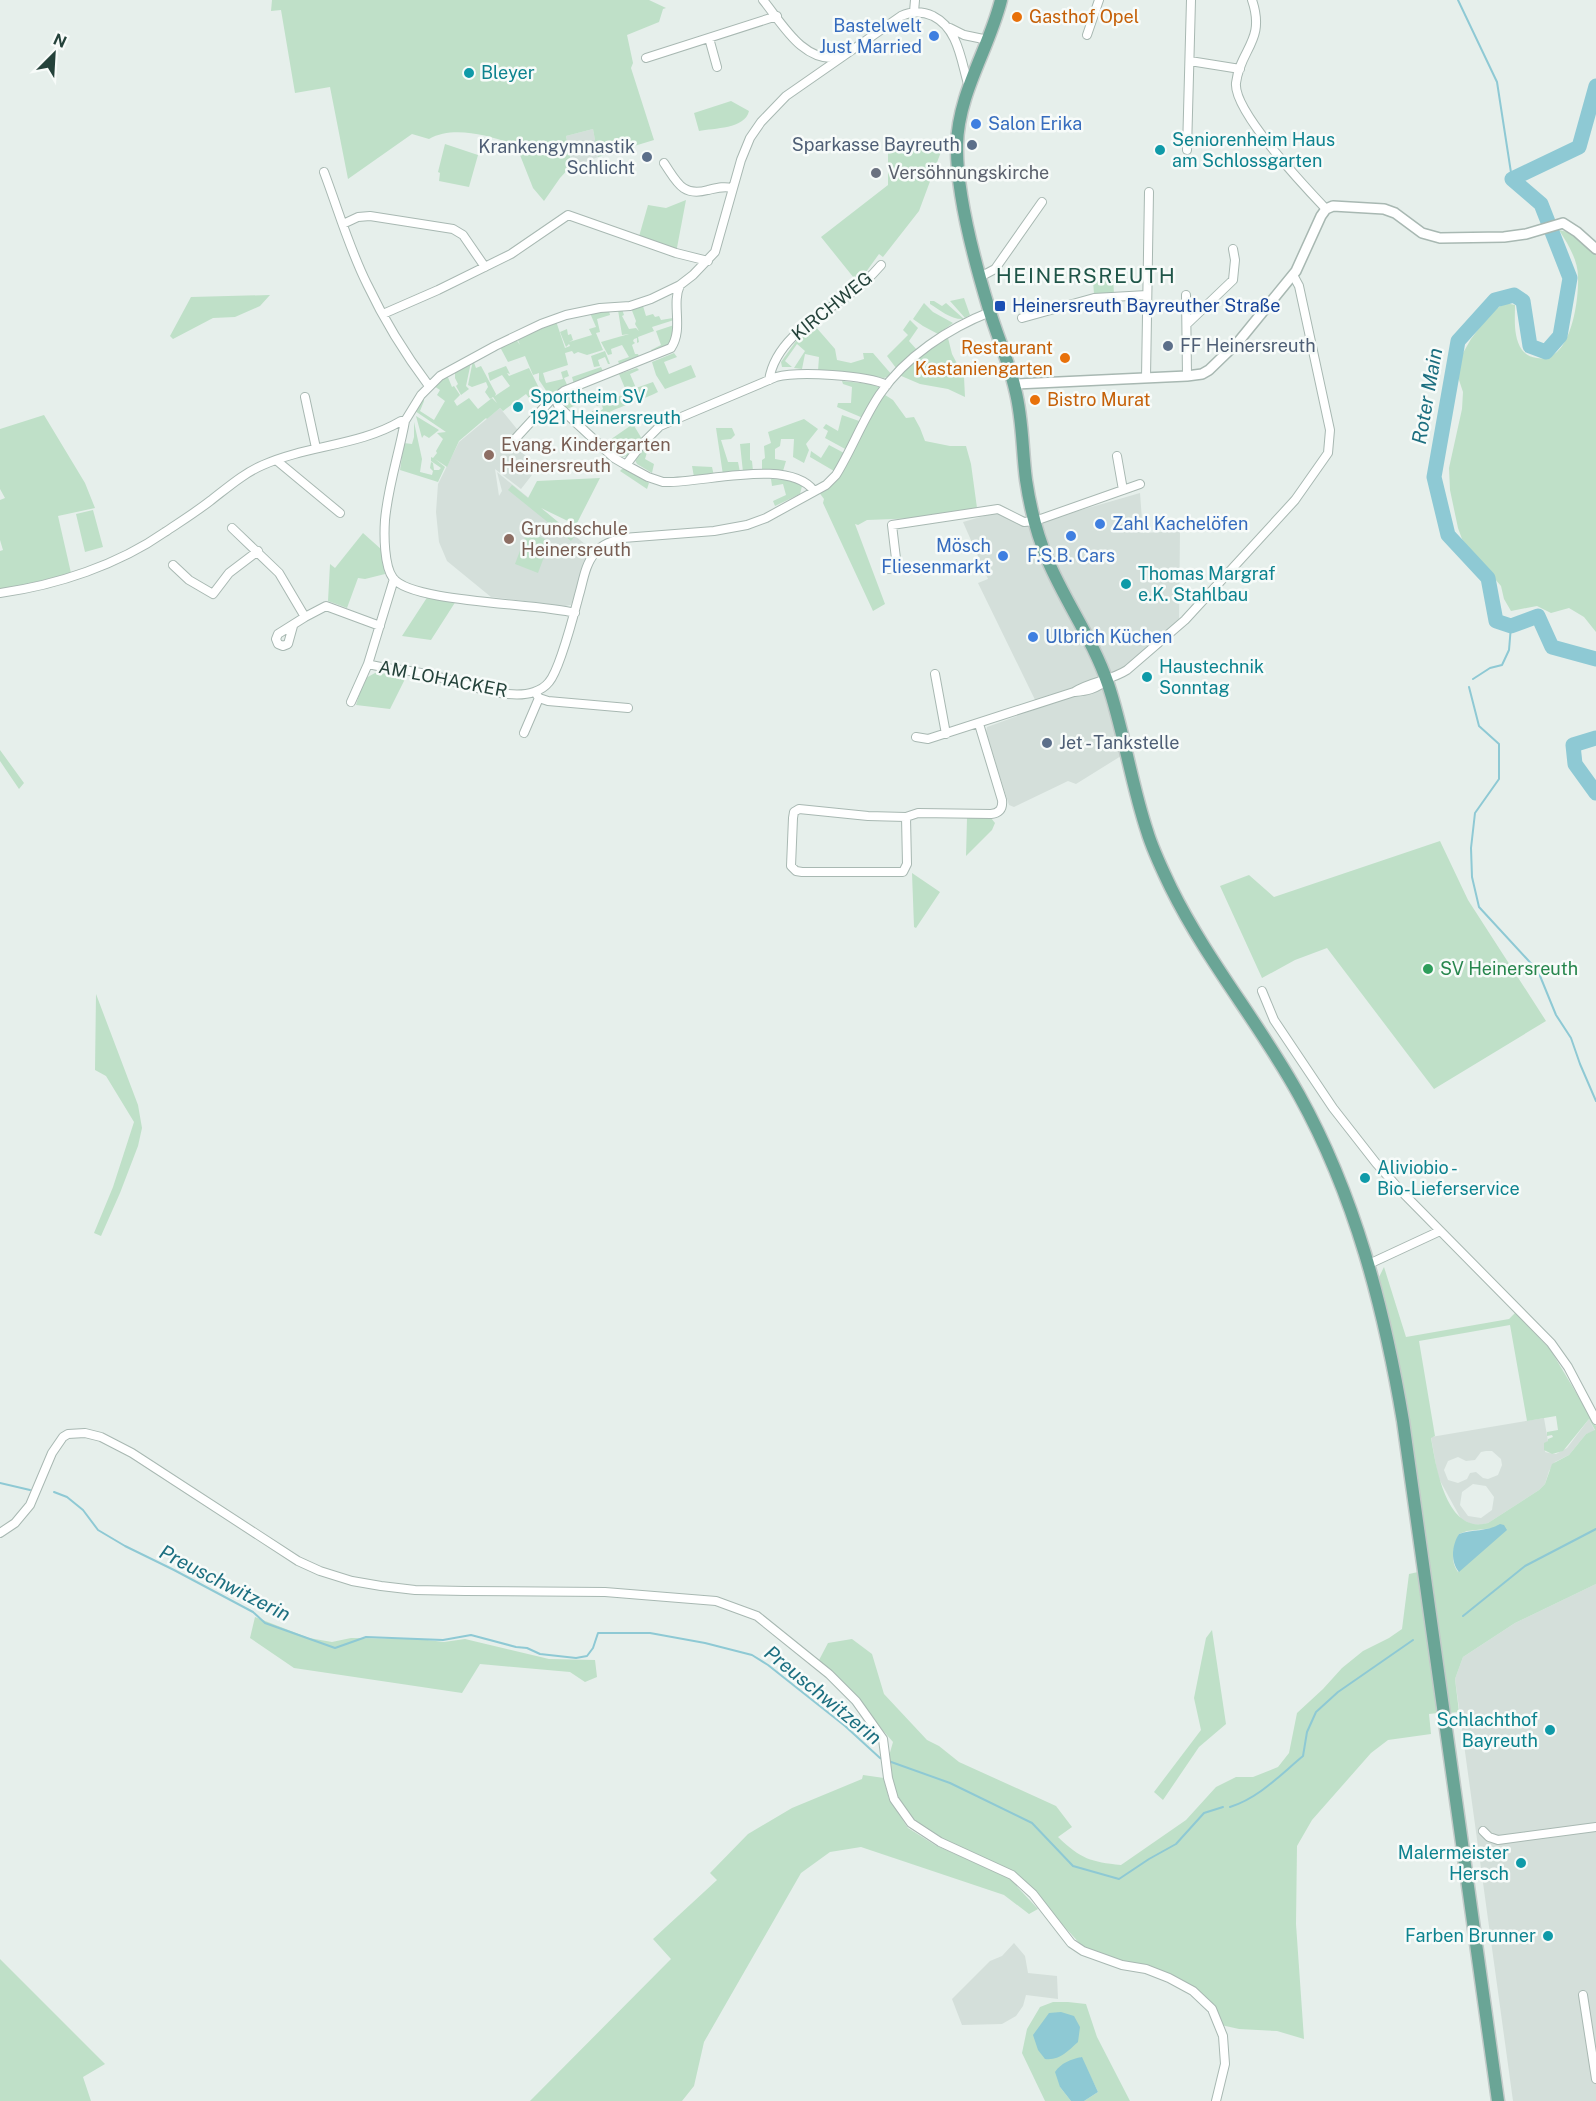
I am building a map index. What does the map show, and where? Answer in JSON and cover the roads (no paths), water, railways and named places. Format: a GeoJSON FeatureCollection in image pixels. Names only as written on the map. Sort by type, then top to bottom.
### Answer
{"type":"FeatureCollection","features":[{"type":"Feature","properties":{"kind":"main road"},"geometry":{"type":"LineString","coordinates":[[1001,0],[960,112],[957,150],[965,211],[980,277],[1014,384],[1021,423],[1026,478],[1035,521],[1048,561],[1086,634],[1106,680],[1121,728],[1143,820],[1158,860],[1176,899],[1277,1058],[1313,1121],[1344,1191],[1369,1264],[1403,1420],[1498,2101]]}},
{"type":"Feature","properties":{"kind":"street"},"geometry":{"type":"LineString","coordinates":[[763,0],[790,36],[805,48],[827,58],[840,58]]}},
{"type":"Feature","properties":{"kind":"street"},"geometry":{"type":"LineString","coordinates":[[914,12],[915,0]]}},
{"type":"Feature","properties":{"kind":"street"},"geometry":{"type":"LineString","coordinates":[[1087,35],[1099,0]]}},
{"type":"Feature","properties":{"kind":"street"},"geometry":{"type":"LineString","coordinates":[[1187,150],[1191,0]]}},
{"type":"Feature","properties":{"kind":"street"},"geometry":{"type":"LineString","coordinates":[[1252,0],[1256,11],[1257,32],[1240,69],[1236,85],[1244,108],[1287,168],[1326,209]]}},
{"type":"Feature","properties":{"kind":"street"},"geometry":{"type":"LineString","coordinates":[[351,702],[368,664],[394,579],[386,550],[386,520],[405,422],[429,386],[447,371],[541,324],[584,311],[639,303],[680,285],[708,261],[714,252],[745,148],[754,131],[786,96],[901,16],[914,12],[929,14],[964,35],[988,40]]}},
{"type":"Feature","properties":{"kind":"street"},"geometry":{"type":"LineString","coordinates":[[646,58],[777,16]]}},
{"type":"Feature","properties":{"kind":"street"},"geometry":{"type":"LineString","coordinates":[[948,27],[955,40],[969,87]]}},
{"type":"Feature","properties":{"kind":"street"},"geometry":{"type":"LineString","coordinates":[[709,38],[717,67]]}},
{"type":"Feature","properties":{"kind":"street"},"geometry":{"type":"LineString","coordinates":[[1190,61],[1240,69]]}},
{"type":"Feature","properties":{"kind":"street"},"geometry":{"type":"LineString","coordinates":[[664,163],[680,186],[688,192],[701,192],[724,186],[732,188]]}},
{"type":"Feature","properties":{"kind":"street"},"geometry":{"type":"LineString","coordinates":[[324,172],[364,278],[401,347],[429,386]]}},
{"type":"Feature","properties":{"kind":"street"},"geometry":{"type":"LineString","coordinates":[[1146,378],[1149,192]]}},
{"type":"Feature","properties":{"kind":"street"},"geometry":{"type":"LineString","coordinates":[[980,277],[995,269],[1042,201]]}},
{"type":"Feature","properties":{"kind":"street"},"geometry":{"type":"LineString","coordinates":[[1014,384],[1187,376],[1205,372],[1225,357],[1293,274],[1300,264],[1321,216],[1326,209],[1337,205],[1384,209],[1395,213],[1422,233],[1440,238],[1504,237],[1538,232],[1563,223],[1596,249]]}},
{"type":"Feature","properties":{"kind":"street"},"geometry":{"type":"LineString","coordinates":[[383,314],[511,254],[568,215],[676,253],[708,261]]}},
{"type":"Feature","properties":{"kind":"street"},"geometry":{"type":"LineString","coordinates":[[343,224],[358,217],[370,216],[453,229],[463,235],[485,267]]}},
{"type":"Feature","properties":{"kind":"street"},"geometry":{"type":"LineString","coordinates":[[1187,324],[1233,280],[1235,260],[1233,249]]}},
{"type":"Feature","properties":{"kind":"street","name":"KIRCHWEG"},"geometry":{"type":"LineString","coordinates":[[769,380],[776,358],[790,339],[858,289],[881,265]]}},
{"type":"Feature","properties":{"kind":"street"},"geometry":{"type":"LineString","coordinates":[[916,737],[928,739],[1074,692],[1088,691],[1127,670],[1185,620],[1295,500],[1328,453],[1330,430],[1299,286],[1293,274]]}},
{"type":"Feature","properties":{"kind":"street"},"geometry":{"type":"LineString","coordinates":[[514,439],[550,401],[564,391],[671,348],[678,333],[676,295],[680,285]]}},
{"type":"Feature","properties":{"kind":"street"},"geometry":{"type":"LineString","coordinates":[[1022,318],[1094,298],[1147,295]]}},
{"type":"Feature","properties":{"kind":"street"},"geometry":{"type":"LineString","coordinates":[[1186,295],[1187,376]]}},
{"type":"Feature","properties":{"kind":"street"},"geometry":{"type":"LineString","coordinates":[[524,733],[537,695],[552,677],[575,613],[591,558],[598,549],[611,541],[641,536],[714,531],[747,525],[766,518],[826,485],[836,475],[879,396],[905,366],[932,344],[964,324],[990,312]]}},
{"type":"Feature","properties":{"kind":"street"},"geometry":{"type":"LineString","coordinates":[[626,465],[641,445],[660,426],[769,380],[790,374],[804,374],[875,381],[887,385]]}},
{"type":"Feature","properties":{"kind":"street"},"geometry":{"type":"LineString","coordinates":[[305,397],[316,448]]}},
{"type":"Feature","properties":{"kind":"street"},"geometry":{"type":"LineString","coordinates":[[558,397],[557,403],[560,407],[614,458],[648,477],[663,482],[783,475],[800,480],[814,491]]}},
{"type":"Feature","properties":{"kind":"street"},"geometry":{"type":"LineString","coordinates":[[0,593],[21,590],[107,564],[162,534],[249,472],[276,460],[316,448],[361,439],[401,421],[405,422]]}},
{"type":"Feature","properties":{"kind":"street"},"geometry":{"type":"LineString","coordinates":[[1117,456],[1123,490]]}},
{"type":"Feature","properties":{"kind":"street"},"geometry":{"type":"LineString","coordinates":[[276,460],[340,513]]}},
{"type":"Feature","properties":{"kind":"street"},"geometry":{"type":"LineString","coordinates":[[889,569],[897,567],[892,525],[999,509],[1024,522],[1035,521],[1140,484]]}},
{"type":"Feature","properties":{"kind":"street"},"geometry":{"type":"LineString","coordinates":[[232,528],[283,578],[305,616]]}},
{"type":"Feature","properties":{"kind":"street"},"geometry":{"type":"LineString","coordinates":[[172,565],[189,580],[213,594],[229,573],[258,551]]}},
{"type":"Feature","properties":{"kind":"street"},"geometry":{"type":"LineString","coordinates":[[394,579],[416,590],[441,597],[551,608],[575,613]]}},
{"type":"Feature","properties":{"kind":"street"},"geometry":{"type":"LineString","coordinates":[[293,626],[305,616],[327,606],[380,626]]}},
{"type":"Feature","properties":{"kind":"street","name":"AM LOHACKER"},"geometry":{"type":"LineString","coordinates":[[368,664],[442,677],[490,691],[537,695],[549,701],[628,708]]}},
{"type":"Feature","properties":{"kind":"street"},"geometry":{"type":"LineString","coordinates":[[935,674],[946,734]]}},
{"type":"Feature","properties":{"kind":"street"},"geometry":{"type":"LineString","coordinates":[[906,817],[907,864],[903,872],[802,872],[796,871],[791,866],[793,818],[794,812],[799,809],[861,816],[906,817],[918,813],[991,814],[1000,809],[1002,800],[979,724]]}},
{"type":"Feature","properties":{"kind":"street"},"geometry":{"type":"LineString","coordinates":[[1262,992],[1274,1020],[1344,1124],[1388,1178],[1551,1343],[1568,1367],[1596,1420]]}},
{"type":"Feature","properties":{"kind":"street"},"geometry":{"type":"LineString","coordinates":[[1369,1264],[1440,1231]]}},
{"type":"Feature","properties":{"kind":"street"},"geometry":{"type":"LineString","coordinates":[[0,1533],[15,1523],[30,1505],[58,1443],[68,1434],[85,1433],[101,1437],[132,1453],[298,1561],[352,1581],[415,1590],[605,1592],[716,1601],[757,1616],[829,1674],[856,1701],[883,1739],[886,1769],[894,1798],[911,1823],[940,1842],[1012,1875],[1032,1894],[1071,1943],[1083,1951],[1122,1965],[1146,1969],[1169,1977],[1193,1991],[1212,2009],[1223,2036],[1225,2064],[1216,2101]]}},
{"type":"Feature","properties":{"kind":"street"},"geometry":{"type":"LineString","coordinates":[[1484,1831],[1489,1837],[1498,1840],[1596,1827]]}},
{"type":"Feature","properties":{"kind":"street"},"geometry":{"type":"LineString","coordinates":[[1583,1995],[1596,2079]]}},
{"type":"Feature","properties":{"kind":"water"},"geometry":{"type":"Polygon","coordinates":[[[1504,1525],[1507,1530],[1459,1572],[1454,1563],[1453,1553],[1459,1534],[1504,1525]]]}},
{"type":"Feature","properties":{"kind":"water"},"geometry":{"type":"Polygon","coordinates":[[[1061,2012],[1074,2016],[1080,2027],[1078,2042],[1059,2057],[1045,2059],[1038,2050],[1033,2035],[1049,2013],[1061,2012]]]}},
{"type":"Feature","properties":{"kind":"water"},"geometry":{"type":"Polygon","coordinates":[[[1082,2057],[1098,2092],[1084,2101],[1071,2101],[1060,2087],[1055,2072],[1067,2062],[1082,2057]]]}},
{"type":"Feature","properties":{"kind":"waterway"},"geometry":{"type":"LineString","coordinates":[[1458,0],[1497,82],[1512,179]]}},
{"type":"Feature","properties":{"kind":"waterway","name":"Roter Main"},"geometry":{"type":"LineString","coordinates":[[1596,86],[1579,147],[1512,179],[1541,204],[1570,278],[1560,336],[1546,352],[1530,346],[1523,301],[1514,295],[1495,300],[1458,341],[1434,477],[1448,535],[1488,578],[1496,621],[1511,626],[1538,616],[1552,647],[1596,659]]}},
{"type":"Feature","properties":{"kind":"waterway","name":"Preuschwitzerin"},"geometry":{"type":"LineString","coordinates":[[1473,679],[1490,668],[1502,665],[1509,650],[1511,626]]}},
{"type":"Feature","properties":{"kind":"waterway","name":"Preuschwitzerin"},"geometry":{"type":"LineString","coordinates":[[1469,687],[1479,726],[1499,744],[1499,779],[1475,813],[1471,848],[1472,877],[1479,907],[1538,971],[1556,1015],[1571,1038],[1596,1101]]}},
{"type":"Feature","properties":{"kind":"waterway","name":"Roter Main"},"geometry":{"type":"LineString","coordinates":[[1596,738],[1573,745],[1575,764],[1596,793]]}},
{"type":"Feature","properties":{"kind":"waterway","name":"Preuschwitzerin"},"geometry":{"type":"LineString","coordinates":[[0,1483],[30,1490]]}},
{"type":"Feature","properties":{"kind":"waterway","name":"Preuschwitzerin"},"geometry":{"type":"LineString","coordinates":[[54,1492],[67,1497],[83,1510],[98,1530],[125,1546],[253,1612],[265,1623],[335,1648],[366,1637],[443,1640],[471,1635],[527,1648],[540,1654],[576,1658],[587,1656],[593,1648],[598,1633],[650,1633],[705,1643],[752,1655],[845,1726],[880,1758],[950,1783],[1032,1823],[1073,1866],[1119,1879],[1176,1844],[1204,1813],[1223,1807]]}},
{"type":"Feature","properties":{"kind":"waterway","name":"Preuschwitzerin"},"geometry":{"type":"LineString","coordinates":[[1463,1616],[1525,1566],[1596,1529]]}},
{"type":"Feature","properties":{"kind":"waterway","name":"Preuschwitzerin"},"geometry":{"type":"LineString","coordinates":[[1230,1807],[1260,1792],[1303,1756],[1307,1732],[1316,1712],[1338,1692],[1413,1640]]}},
{"type":"Feature","properties":{"kind":"place","name":"Gasthof Opel"},"geometry":{"type":"Point","coordinates":[1017,17]}},
{"type":"Feature","properties":{"kind":"place","name":"Bastelwelt Just Married"},"geometry":{"type":"Point","coordinates":[934,36]}},
{"type":"Feature","properties":{"kind":"place","name":"Bleyer"},"geometry":{"type":"Point","coordinates":[469,73]}},
{"type":"Feature","properties":{"kind":"place","name":"Salon Erika"},"geometry":{"type":"Point","coordinates":[976,124]}},
{"type":"Feature","properties":{"kind":"place","name":"Sparkasse Bayreuth"},"geometry":{"type":"Point","coordinates":[972,145]}},
{"type":"Feature","properties":{"kind":"place","name":"Seniorenheim Haus am Schlossgarten"},"geometry":{"type":"Point","coordinates":[1160,150]}},
{"type":"Feature","properties":{"kind":"place","name":"Krankengymnastik Schlicht"},"geometry":{"type":"Point","coordinates":[647,157]}},
{"type":"Feature","properties":{"kind":"place","name":"Versöhnungskirche"},"geometry":{"type":"Point","coordinates":[876,173]}},
{"type":"Feature","properties":{"kind":"place","name":"Heinersreuth Bayreuther Straße"},"geometry":{"type":"Point","coordinates":[1000,306]}},
{"type":"Feature","properties":{"kind":"place","name":"FF Heinersreuth"},"geometry":{"type":"Point","coordinates":[1168,346]}},
{"type":"Feature","properties":{"kind":"place","name":"Restaurant Kastaniengarten"},"geometry":{"type":"Point","coordinates":[1065,358]}},
{"type":"Feature","properties":{"kind":"place","name":"Bistro Murat"},"geometry":{"type":"Point","coordinates":[1035,400]}},
{"type":"Feature","properties":{"kind":"place","name":"Sportheim SV 1921 Heinersreuth"},"geometry":{"type":"Point","coordinates":[518,407]}},
{"type":"Feature","properties":{"kind":"place","name":"Evang. Kindergarten Heinersreuth"},"geometry":{"type":"Point","coordinates":[489,455]}},
{"type":"Feature","properties":{"kind":"place","name":"Zahl Kachelöfen"},"geometry":{"type":"Point","coordinates":[1100,524]}},
{"type":"Feature","properties":{"kind":"place","name":"F.S.B. Cars"},"geometry":{"type":"Point","coordinates":[1071,536]}},
{"type":"Feature","properties":{"kind":"place","name":"Grundschule Heinersreuth"},"geometry":{"type":"Point","coordinates":[509,539]}},
{"type":"Feature","properties":{"kind":"place","name":"Mösch Fliesenmarkt"},"geometry":{"type":"Point","coordinates":[1003,556]}},
{"type":"Feature","properties":{"kind":"place","name":"Thomas Margraf e.K. Stahlbau"},"geometry":{"type":"Point","coordinates":[1126,584]}},
{"type":"Feature","properties":{"kind":"place","name":"Ulbrich Küchen"},"geometry":{"type":"Point","coordinates":[1033,637]}},
{"type":"Feature","properties":{"kind":"place","name":"Haustechnik Sonntag"},"geometry":{"type":"Point","coordinates":[1147,677]}},
{"type":"Feature","properties":{"kind":"place","name":"Jet - Tankstelle"},"geometry":{"type":"Point","coordinates":[1047,743]}},
{"type":"Feature","properties":{"kind":"place","name":"SV Heinersreuth"},"geometry":{"type":"Point","coordinates":[1428,969]}},
{"type":"Feature","properties":{"kind":"place","name":"Aliviobio - Bio-Lieferservice"},"geometry":{"type":"Point","coordinates":[1365,1178]}},
{"type":"Feature","properties":{"kind":"place","name":"Schlachthof Bayreuth"},"geometry":{"type":"Point","coordinates":[1550,1730]}},
{"type":"Feature","properties":{"kind":"place","name":"Malermeister Hersch"},"geometry":{"type":"Point","coordinates":[1521,1863]}},
{"type":"Feature","properties":{"kind":"place","name":"Farben Brunner"},"geometry":{"type":"Point","coordinates":[1548,1936]}},
{"type":"Feature","properties":{"kind":"district","name":"HEINERSREUTH"},"geometry":{"type":"Point","coordinates":[1086,276]}}]}
